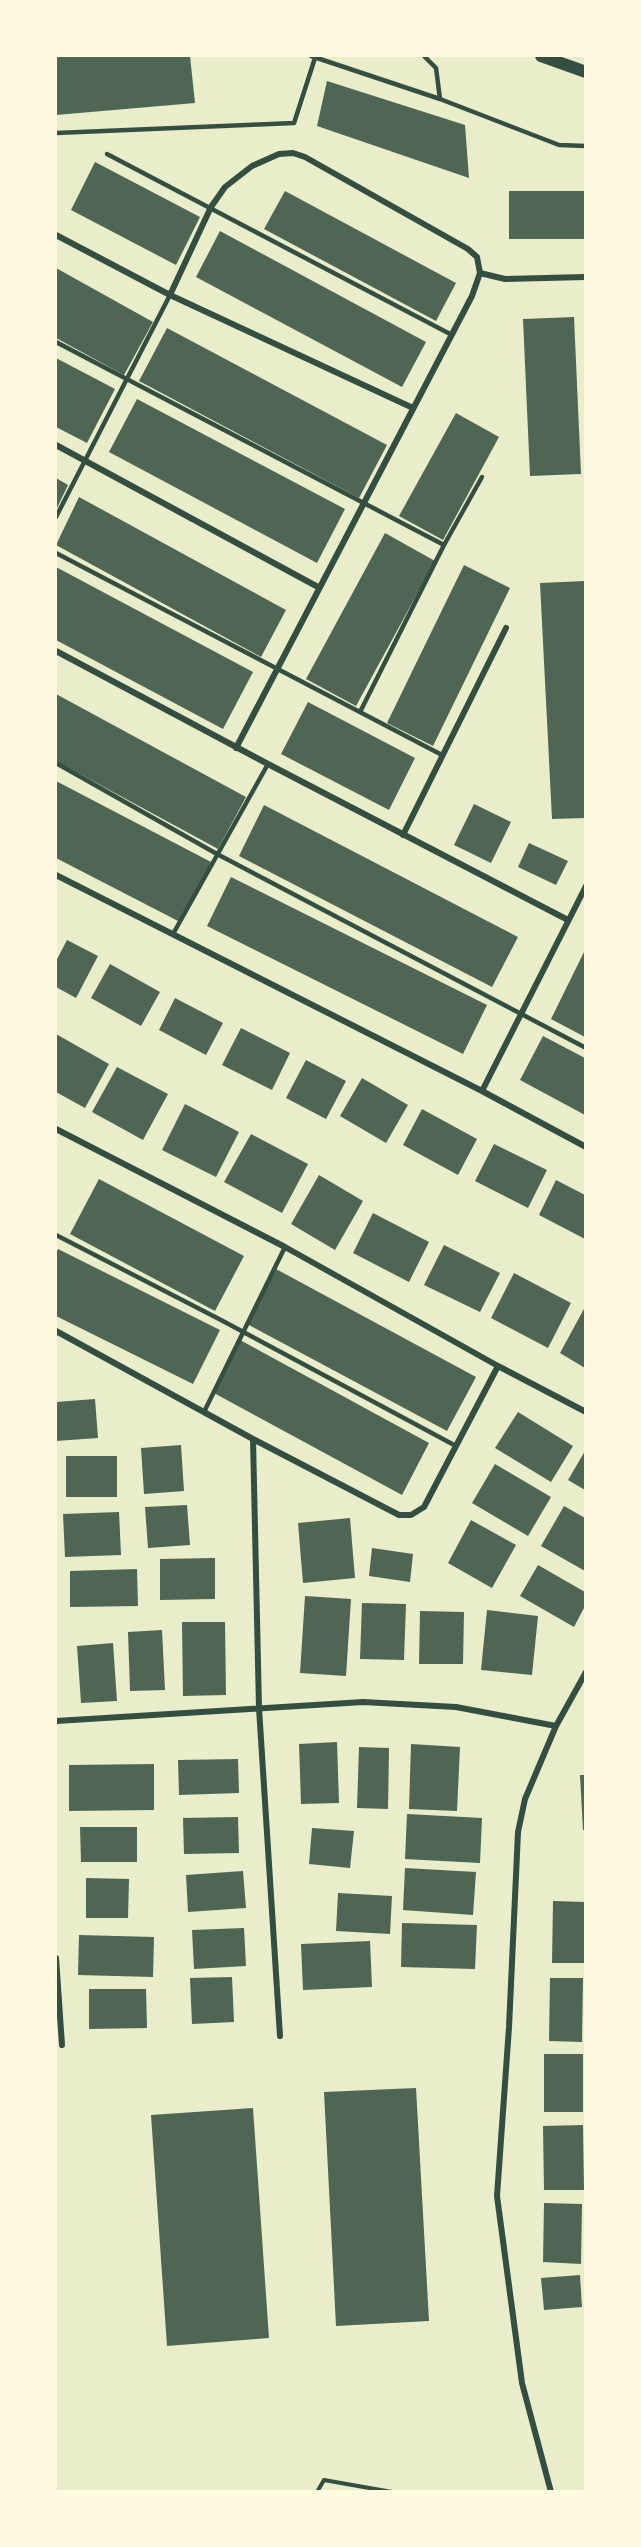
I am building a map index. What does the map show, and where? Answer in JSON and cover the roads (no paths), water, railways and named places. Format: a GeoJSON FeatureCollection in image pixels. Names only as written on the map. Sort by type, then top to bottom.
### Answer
{"type":"FeatureCollection","features":[{"type":"Feature","properties":{"kind":"main road"},"geometry":{"type":"LineString","coordinates":[[541,56],[585,72]]}},
{"type":"Feature","properties":{"kind":"street"},"geometry":{"type":"LineString","coordinates":[[170,295],[211,207],[225,187],[252,166],[279,154],[293,153],[305,157],[468,249],[477,257],[480,273],[472,296],[452,335],[318,586],[236,748]]}},
{"type":"Feature","properties":{"kind":"street"},"geometry":{"type":"LineString","coordinates":[[56,235],[170,295],[413,408]]}},
{"type":"Feature","properties":{"kind":"street"},"geometry":{"type":"LineString","coordinates":[[480,273],[505,279],[585,277]]}},
{"type":"Feature","properties":{"kind":"street"},"geometry":{"type":"LineString","coordinates":[[56,446],[318,586]]}},
{"type":"Feature","properties":{"kind":"street"},"geometry":{"type":"LineString","coordinates":[[403,835],[506,628]]}},
{"type":"Feature","properties":{"kind":"street"},"geometry":{"type":"LineString","coordinates":[[56,651],[236,748],[568,920]]}},
{"type":"Feature","properties":{"kind":"street"},"geometry":{"type":"LineString","coordinates":[[56,875],[482,1091],[585,1147]]}},
{"type":"Feature","properties":{"kind":"street"},"geometry":{"type":"LineString","coordinates":[[482,1091],[585,886]]}},
{"type":"Feature","properties":{"kind":"street"},"geometry":{"type":"LineString","coordinates":[[56,1131],[285,1247],[585,1412]]}},
{"type":"Feature","properties":{"kind":"street"},"geometry":{"type":"LineString","coordinates":[[56,1330],[253,1439],[399,1515],[411,1515],[424,1507],[498,1366]]}},
{"type":"Feature","properties":{"kind":"street"},"geometry":{"type":"LineString","coordinates":[[253,1439],[259,1708],[280,2036]]}},
{"type":"Feature","properties":{"kind":"street"},"geometry":{"type":"LineString","coordinates":[[551,2492],[522,2383],[497,2196],[510,2027],[518,1832],[525,1799],[556,1726],[585,1672]]}},
{"type":"Feature","properties":{"kind":"street"},"geometry":{"type":"LineString","coordinates":[[56,1721],[363,1702],[456,1707],[556,1726]]}},
{"type":"Feature","properties":{"kind":"street"},"geometry":{"type":"LineString","coordinates":[[56,1958],[62,2045]]}},
{"type":"Feature","properties":{"kind":"lane"},"geometry":{"type":"LineString","coordinates":[[424,56],[436,68],[440,99]]}},
{"type":"Feature","properties":{"kind":"lane"},"geometry":{"type":"LineString","coordinates":[[56,133],[294,123],[313,57],[440,99],[559,145],[585,147]]}},
{"type":"Feature","properties":{"kind":"lane"},"geometry":{"type":"LineString","coordinates":[[106,154],[452,335]]}},
{"type":"Feature","properties":{"kind":"lane"},"geometry":{"type":"LineString","coordinates":[[56,517],[170,295]]}},
{"type":"Feature","properties":{"kind":"lane"},"geometry":{"type":"LineString","coordinates":[[56,342],[444,545]]}},
{"type":"Feature","properties":{"kind":"lane"},"geometry":{"type":"LineString","coordinates":[[360,712],[444,545],[482,477]]}},
{"type":"Feature","properties":{"kind":"lane"},"geometry":{"type":"LineString","coordinates":[[56,553],[442,755]]}},
{"type":"Feature","properties":{"kind":"lane"},"geometry":{"type":"LineString","coordinates":[[56,763],[217,854],[585,1048]]}},
{"type":"Feature","properties":{"kind":"lane"},"geometry":{"type":"LineString","coordinates":[[173,934],[268,764]]}},
{"type":"Feature","properties":{"kind":"lane"},"geometry":{"type":"LineString","coordinates":[[56,1235],[456,1446]]}},
{"type":"Feature","properties":{"kind":"lane"},"geometry":{"type":"LineString","coordinates":[[204,1412],[285,1247]]}}]}
